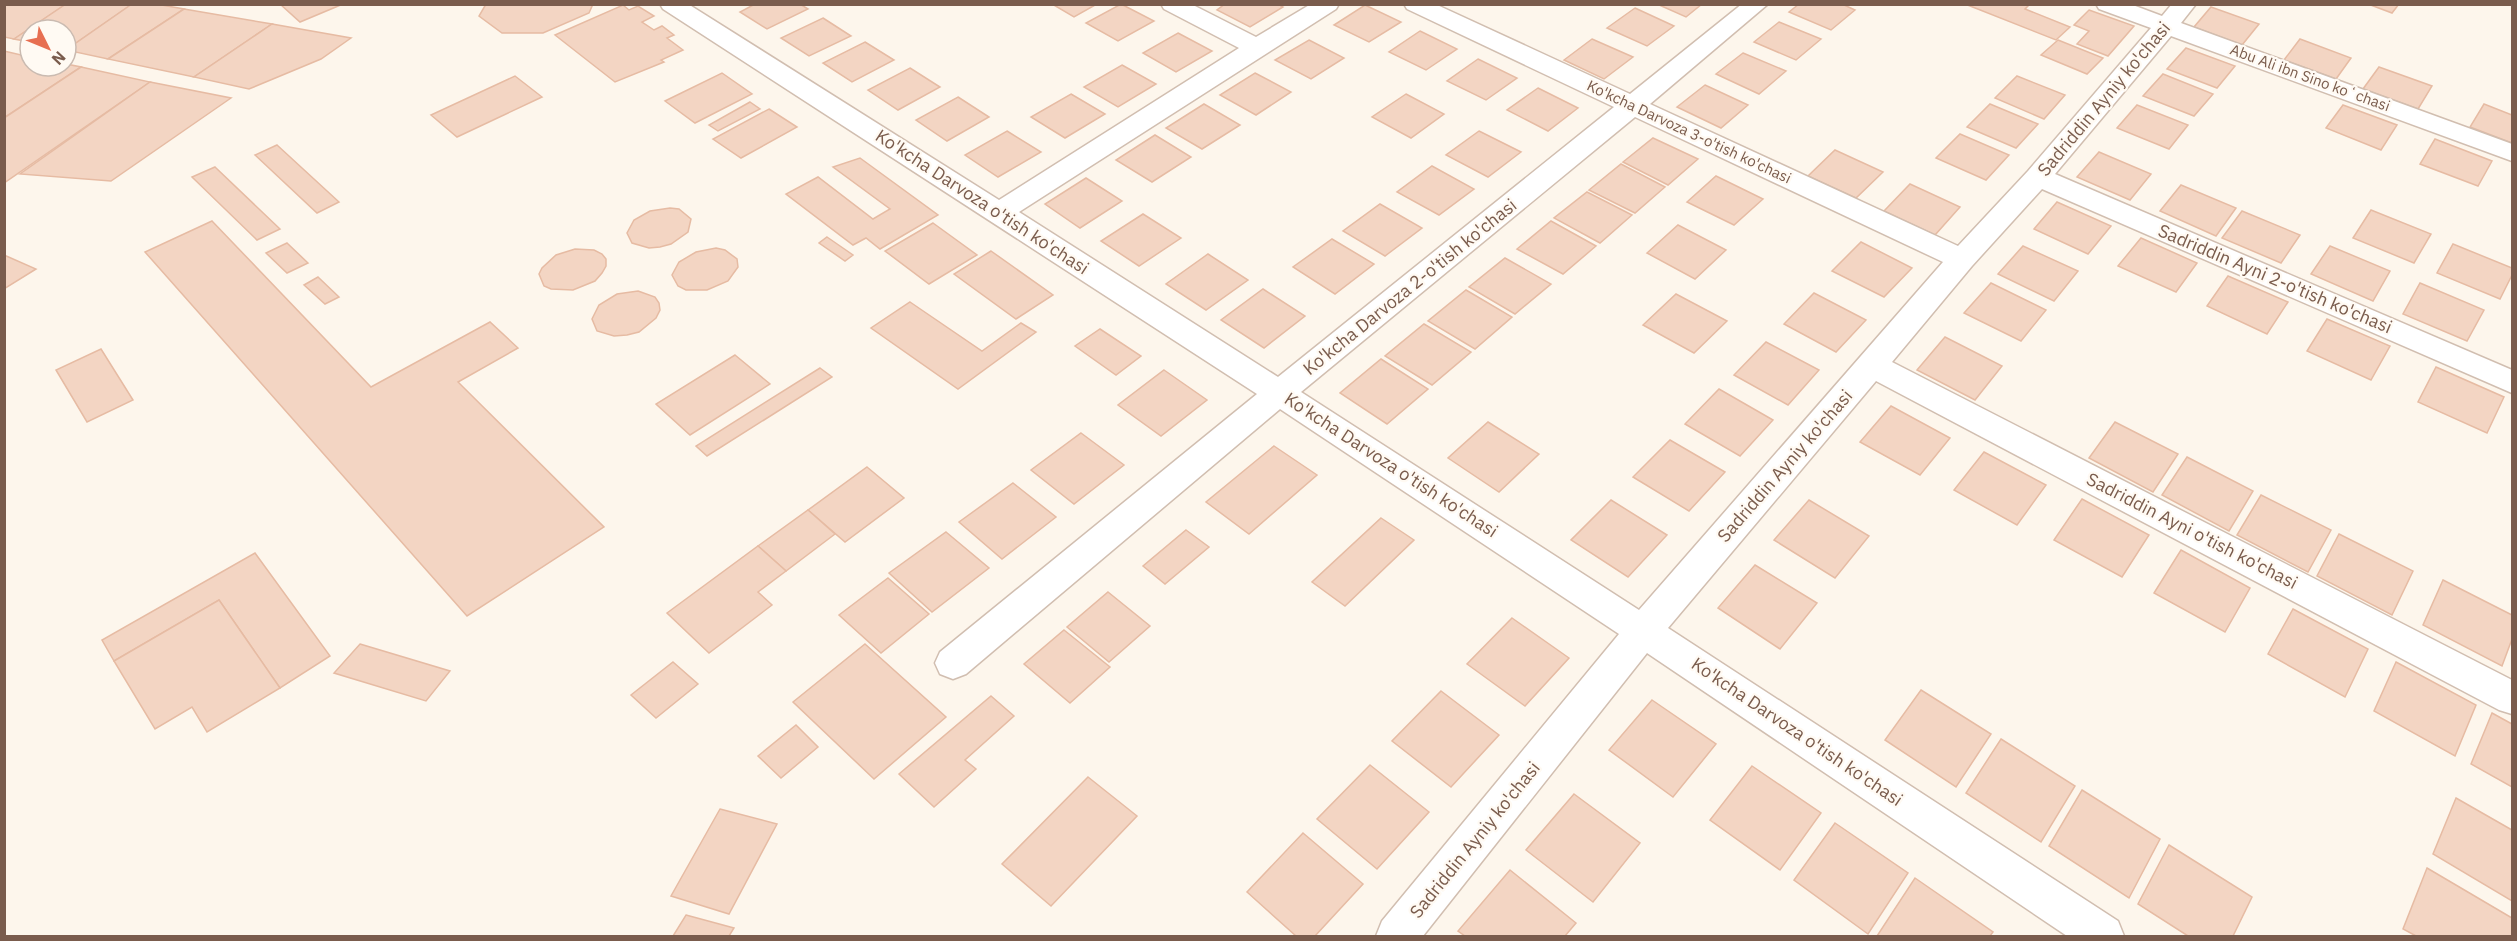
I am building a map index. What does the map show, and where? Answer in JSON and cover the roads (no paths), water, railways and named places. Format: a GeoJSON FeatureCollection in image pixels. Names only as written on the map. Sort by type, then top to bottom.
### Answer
{"type":"FeatureCollection","features":[{"type":"Feature","properties":{"kind":"street","name":"Ko'kcha Darvoza o'tish ko'chasi"},"geometry":{"type":"LineString","coordinates":[[671,4],[1280,392],[1644,630],[2103,936]]}},
{"type":"Feature","properties":{"kind":"street"},"geometry":{"type":"LineString","coordinates":[[1172,4],[1257,47]]}},
{"type":"Feature","properties":{"kind":"street"},"geometry":{"type":"LineString","coordinates":[[998,213],[1328,4]]}},
{"type":"Feature","properties":{"kind":"street","name":"Ko'kcha Darvoza 3-o'tish ko'chasi"},"geometry":{"type":"LineString","coordinates":[[1415,4],[1962,259]]}},
{"type":"Feature","properties":{"kind":"street","name":"Ko'kcha Darvoza 2-o'tish ko'chasi"},"geometry":{"type":"LineString","coordinates":[[953,663],[1280,392],[1757,4]]}},
{"type":"Feature","properties":{"kind":"street","name":"Abu Ali ibn Sino koʻchasi"},"geometry":{"type":"LineString","coordinates":[[2107,4],[2175,15],[2512,153]]}},
{"type":"Feature","properties":{"kind":"street","name":"Sadriddin Ayniy ko'chasi"},"geometry":{"type":"LineString","coordinates":[[1397,936],[1644,630],[1962,259],[2038,177],[2175,15]]}},
{"type":"Feature","properties":{"kind":"street","name":"Sadriddin Ayni 2-o'tish ko'chasi"},"geometry":{"type":"LineString","coordinates":[[2038,177],[2512,382]]}},
{"type":"Feature","properties":{"kind":"street","name":"Sadriddin Ayni o'tish ko'chasi"},"geometry":{"type":"LineString","coordinates":[[1872,364],[2512,698]]}}]}
